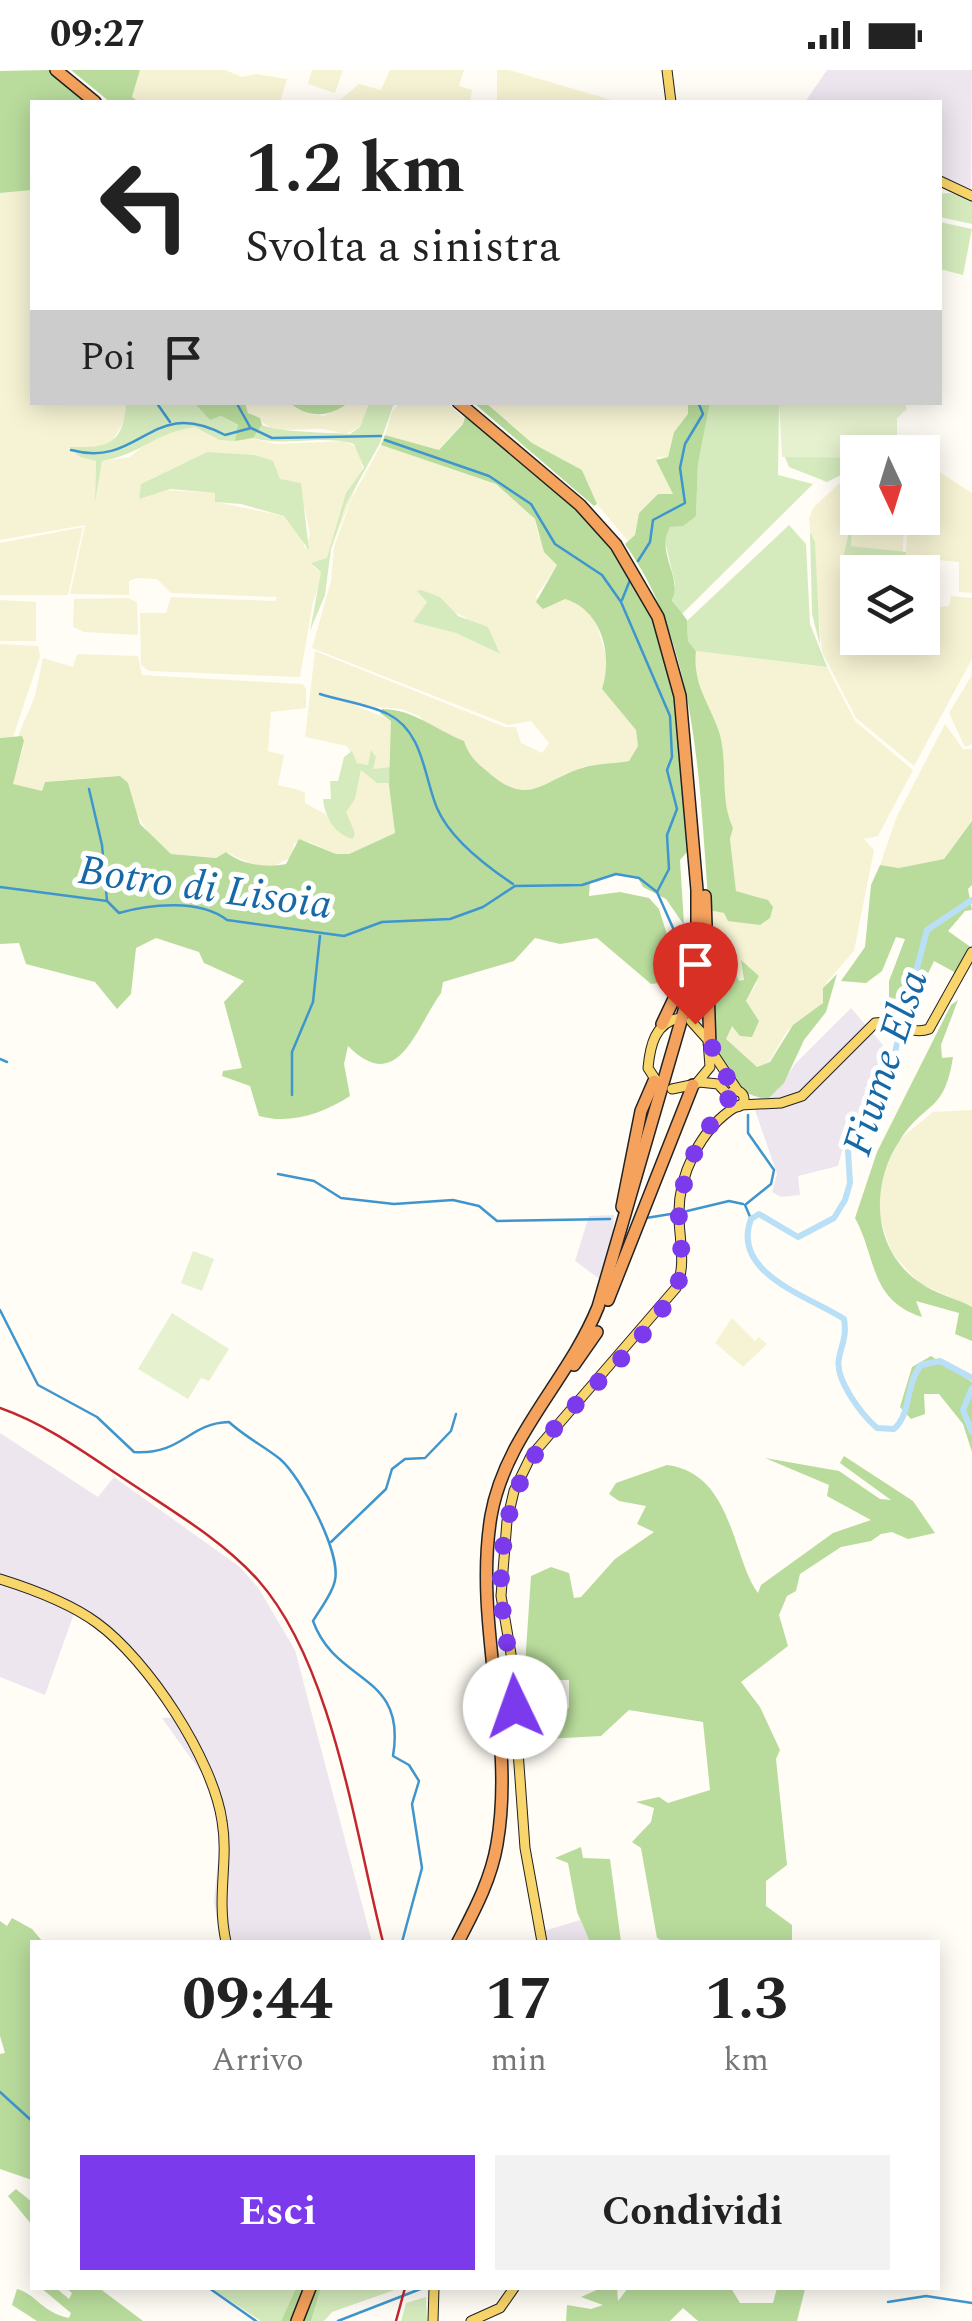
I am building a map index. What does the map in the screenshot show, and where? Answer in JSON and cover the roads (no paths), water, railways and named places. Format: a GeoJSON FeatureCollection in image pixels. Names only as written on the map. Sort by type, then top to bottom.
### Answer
{"type":"FeatureCollection","features":[{"type":"Feature","properties":{"kind":"highway"},"geometry":{"type":"LineString","coordinates":[[60,70],[97,100]]}},
{"type":"Feature","properties":{"kind":"highway"},"geometry":{"type":"LineString","coordinates":[[462,1940],[490,1872],[500,1813],[486,1602],[491,1520],[513,1450],[581,1346],[598,1307],[689,1003],[699,938],[677,681],[666,638],[644,588],[616,544],[580,504],[464,405]]}},
{"type":"Feature","properties":{"kind":"highway"},"geometry":{"type":"LineString","coordinates":[[465,405],[584,502],[616,538],[647,583],[666,624],[683,687],[706,900],[711,1049]]}},
{"type":"Feature","properties":{"kind":"highway"},"geometry":{"type":"LineString","coordinates":[[662,1024],[688,972],[694,948],[691,820]]}},
{"type":"Feature","properties":{"kind":"highway"},"geometry":{"type":"LineString","coordinates":[[574,1365],[612,1280],[698,985],[703,927],[698,841]]}},
{"type":"Feature","properties":{"kind":"highway"},"geometry":{"type":"LineString","coordinates":[[462,1940],[487,1899],[502,1844],[505,1813],[491,1588],[498,1505],[520,1447],[599,1326],[696,1083]]}},
{"type":"Feature","properties":{"kind":"highway"},"geometry":{"type":"LineString","coordinates":[[550,1392],[596,1304],[641,1111],[662,1085]]}},
{"type":"Feature","properties":{"kind":"highway"},"geometry":{"type":"LineString","coordinates":[[295,2321],[307,2290]]}},
{"type":"Feature","properties":{"kind":"main road"},"geometry":{"type":"LineString","coordinates":[[667,70],[671,100]]}},
{"type":"Feature","properties":{"kind":"main road"},"geometry":{"type":"LineString","coordinates":[[942,182],[956,191]]}},
{"type":"Feature","properties":{"kind":"main road"},"geometry":{"type":"LineString","coordinates":[[942,190],[972,196]]}},
{"type":"Feature","properties":{"kind":"main road"},"geometry":{"type":"LineString","coordinates":[[680,1018],[662,1024],[648,1062],[662,1085],[718,1084],[736,1099],[794,1100],[810,1090],[871,1026],[888,1022],[916,1032],[932,1026],[972,952]]}},
{"type":"Feature","properties":{"kind":"main road"},"geometry":{"type":"LineString","coordinates":[[692,1022],[704,1032],[736,1099]]}},
{"type":"Feature","properties":{"kind":"main road"},"geometry":{"type":"LineString","coordinates":[[696,1083],[709,1070],[711,1049]]}},
{"type":"Feature","properties":{"kind":"main road"},"geometry":{"type":"LineString","coordinates":[[542,1940],[526,1848],[512,1654],[502,1596],[510,1507],[531,1456],[676,1288],[682,1264],[680,1200],[700,1142],[736,1099]]}},
{"type":"Feature","properties":{"kind":"main road"},"geometry":{"type":"LineString","coordinates":[[0,1578],[101,1626],[157,1688],[212,1781],[222,1820],[218,1906],[226,1940]]}},
{"type":"Feature","properties":{"kind":"main road"},"geometry":{"type":"LineString","coordinates":[[486,2320],[505,2308],[513,2290]]}},
{"type":"Feature","properties":{"kind":"main road"},"geometry":{"type":"LineString","coordinates":[[471,2321],[500,2308],[513,2290]]}},
{"type":"Feature","properties":{"kind":"main road"},"geometry":{"type":"LineString","coordinates":[[433,2321],[434,2292]]}},
{"type":"Feature","properties":{"kind":"waterway"},"geometry":{"type":"LineString","coordinates":[[158,405],[170,422]]}},
{"type":"Feature","properties":{"kind":"waterway"},"geometry":{"type":"LineString","coordinates":[[238,405],[250,427]]}},
{"type":"Feature","properties":{"kind":"waterway"},"geometry":{"type":"LineString","coordinates":[[638,561],[650,542],[653,520],[685,503],[680,468],[685,444],[703,414],[699,405]]}},
{"type":"Feature","properties":{"kind":"waterway"},"geometry":{"type":"LineString","coordinates":[[71,450],[114,450],[179,423],[200,425],[225,435],[251,428],[272,438],[381,436]]}},
{"type":"Feature","properties":{"kind":"waterway"},"geometry":{"type":"LineString","coordinates":[[385,440],[489,476],[531,504],[555,544],[602,575],[621,602],[670,716],[672,757],[667,770],[677,809],[667,835],[669,869],[657,892]]}},
{"type":"Feature","properties":{"kind":"waterway"},"geometry":{"type":"LineString","coordinates":[[622,600],[630,580]]}},
{"type":"Feature","properties":{"kind":"waterway"},"geometry":{"type":"LineString","coordinates":[[320,694],[372,708],[400,722],[416,744],[443,819],[460,841],[513,884]]}},
{"type":"Feature","properties":{"kind":"waterway"},"geometry":{"type":"LineString","coordinates":[[89,789],[102,845],[107,901]]}},
{"type":"Feature","properties":{"kind":"waterway","name":"Botro di Lisoia"},"geometry":{"type":"LineString","coordinates":[[0,887],[107,901],[119,913],[145,907],[189,906],[227,920],[344,936],[382,922],[450,919],[483,907],[515,886],[582,885],[616,874],[639,878],[657,892],[677,937],[672,976]]}},
{"type":"Feature","properties":{"kind":"waterway","name":"Fiume Elsa"},"geometry":{"type":"LineString","coordinates":[[972,900],[927,930],[891,1067],[848,1150],[850,1183],[834,1218],[798,1237],[759,1214],[751,1219],[748,1238],[752,1255],[762,1269],[844,1319],[841,1376],[857,1406],[877,1428],[894,1429],[900,1422],[921,1365],[940,1361],[972,1378]]}},
{"type":"Feature","properties":{"kind":"waterway"},"geometry":{"type":"LineString","coordinates":[[292,1095],[292,1052],[313,1002],[320,936]]}},
{"type":"Feature","properties":{"kind":"waterway"},"geometry":{"type":"LineString","coordinates":[[0,1059],[7,1062]]}},
{"type":"Feature","properties":{"kind":"waterway"},"geometry":{"type":"LineString","coordinates":[[748,1115],[748,1133],[774,1170],[771,1184],[745,1205],[751,1219]]}},
{"type":"Feature","properties":{"kind":"waterway"},"geometry":{"type":"LineString","coordinates":[[278,1174],[314,1181],[341,1198],[394,1204],[453,1200],[479,1206],[497,1221],[610,1219]]}},
{"type":"Feature","properties":{"kind":"waterway"},"geometry":{"type":"LineString","coordinates":[[683,1212],[729,1201],[743,1204]]}},
{"type":"Feature","properties":{"kind":"waterway"},"geometry":{"type":"LineString","coordinates":[[646,1218],[677,1213]]}},
{"type":"Feature","properties":{"kind":"waterway"},"geometry":{"type":"LineString","coordinates":[[0,1310],[38,1385],[97,1417],[134,1452],[164,1449],[204,1428],[229,1422],[280,1459],[298,1482],[326,1534],[335,1568],[332,1590],[313,1621],[337,1657],[380,1693],[390,1708],[395,1729],[393,1756],[409,1765],[419,1781],[412,1804],[422,1868],[403,1940]]}},
{"type":"Feature","properties":{"kind":"waterway","name":"Fiume Elsa"},"geometry":{"type":"LineString","coordinates":[[972,1388],[963,1410],[972,1432]]}},
{"type":"Feature","properties":{"kind":"waterway"},"geometry":{"type":"LineString","coordinates":[[331,1542],[386,1489],[392,1469],[405,1459],[425,1458],[451,1431],[456,1414]]}},
{"type":"Feature","properties":{"kind":"waterway"},"geometry":{"type":"LineString","coordinates":[[0,2092],[30,2119]]}},
{"type":"Feature","properties":{"kind":"waterway"},"geometry":{"type":"LineString","coordinates":[[212,2290],[256,2321]]}},
{"type":"Feature","properties":{"kind":"waterway"},"geometry":{"type":"LineString","coordinates":[[338,2321],[418,2290]]}},
{"type":"Feature","properties":{"kind":"waterway"},"geometry":{"type":"LineString","coordinates":[[888,2302],[926,2296],[972,2303]]}},
{"type":"Feature","properties":{"kind":"railway"},"geometry":{"type":"LineString","coordinates":[[0,1408],[71,1444],[201,1530],[258,1580],[284,1615],[305,1657],[338,1752],[383,1940]]}},
{"type":"Feature","properties":{"kind":"railway"},"geometry":{"type":"LineString","coordinates":[[396,2321],[404,2290]]}}]}
